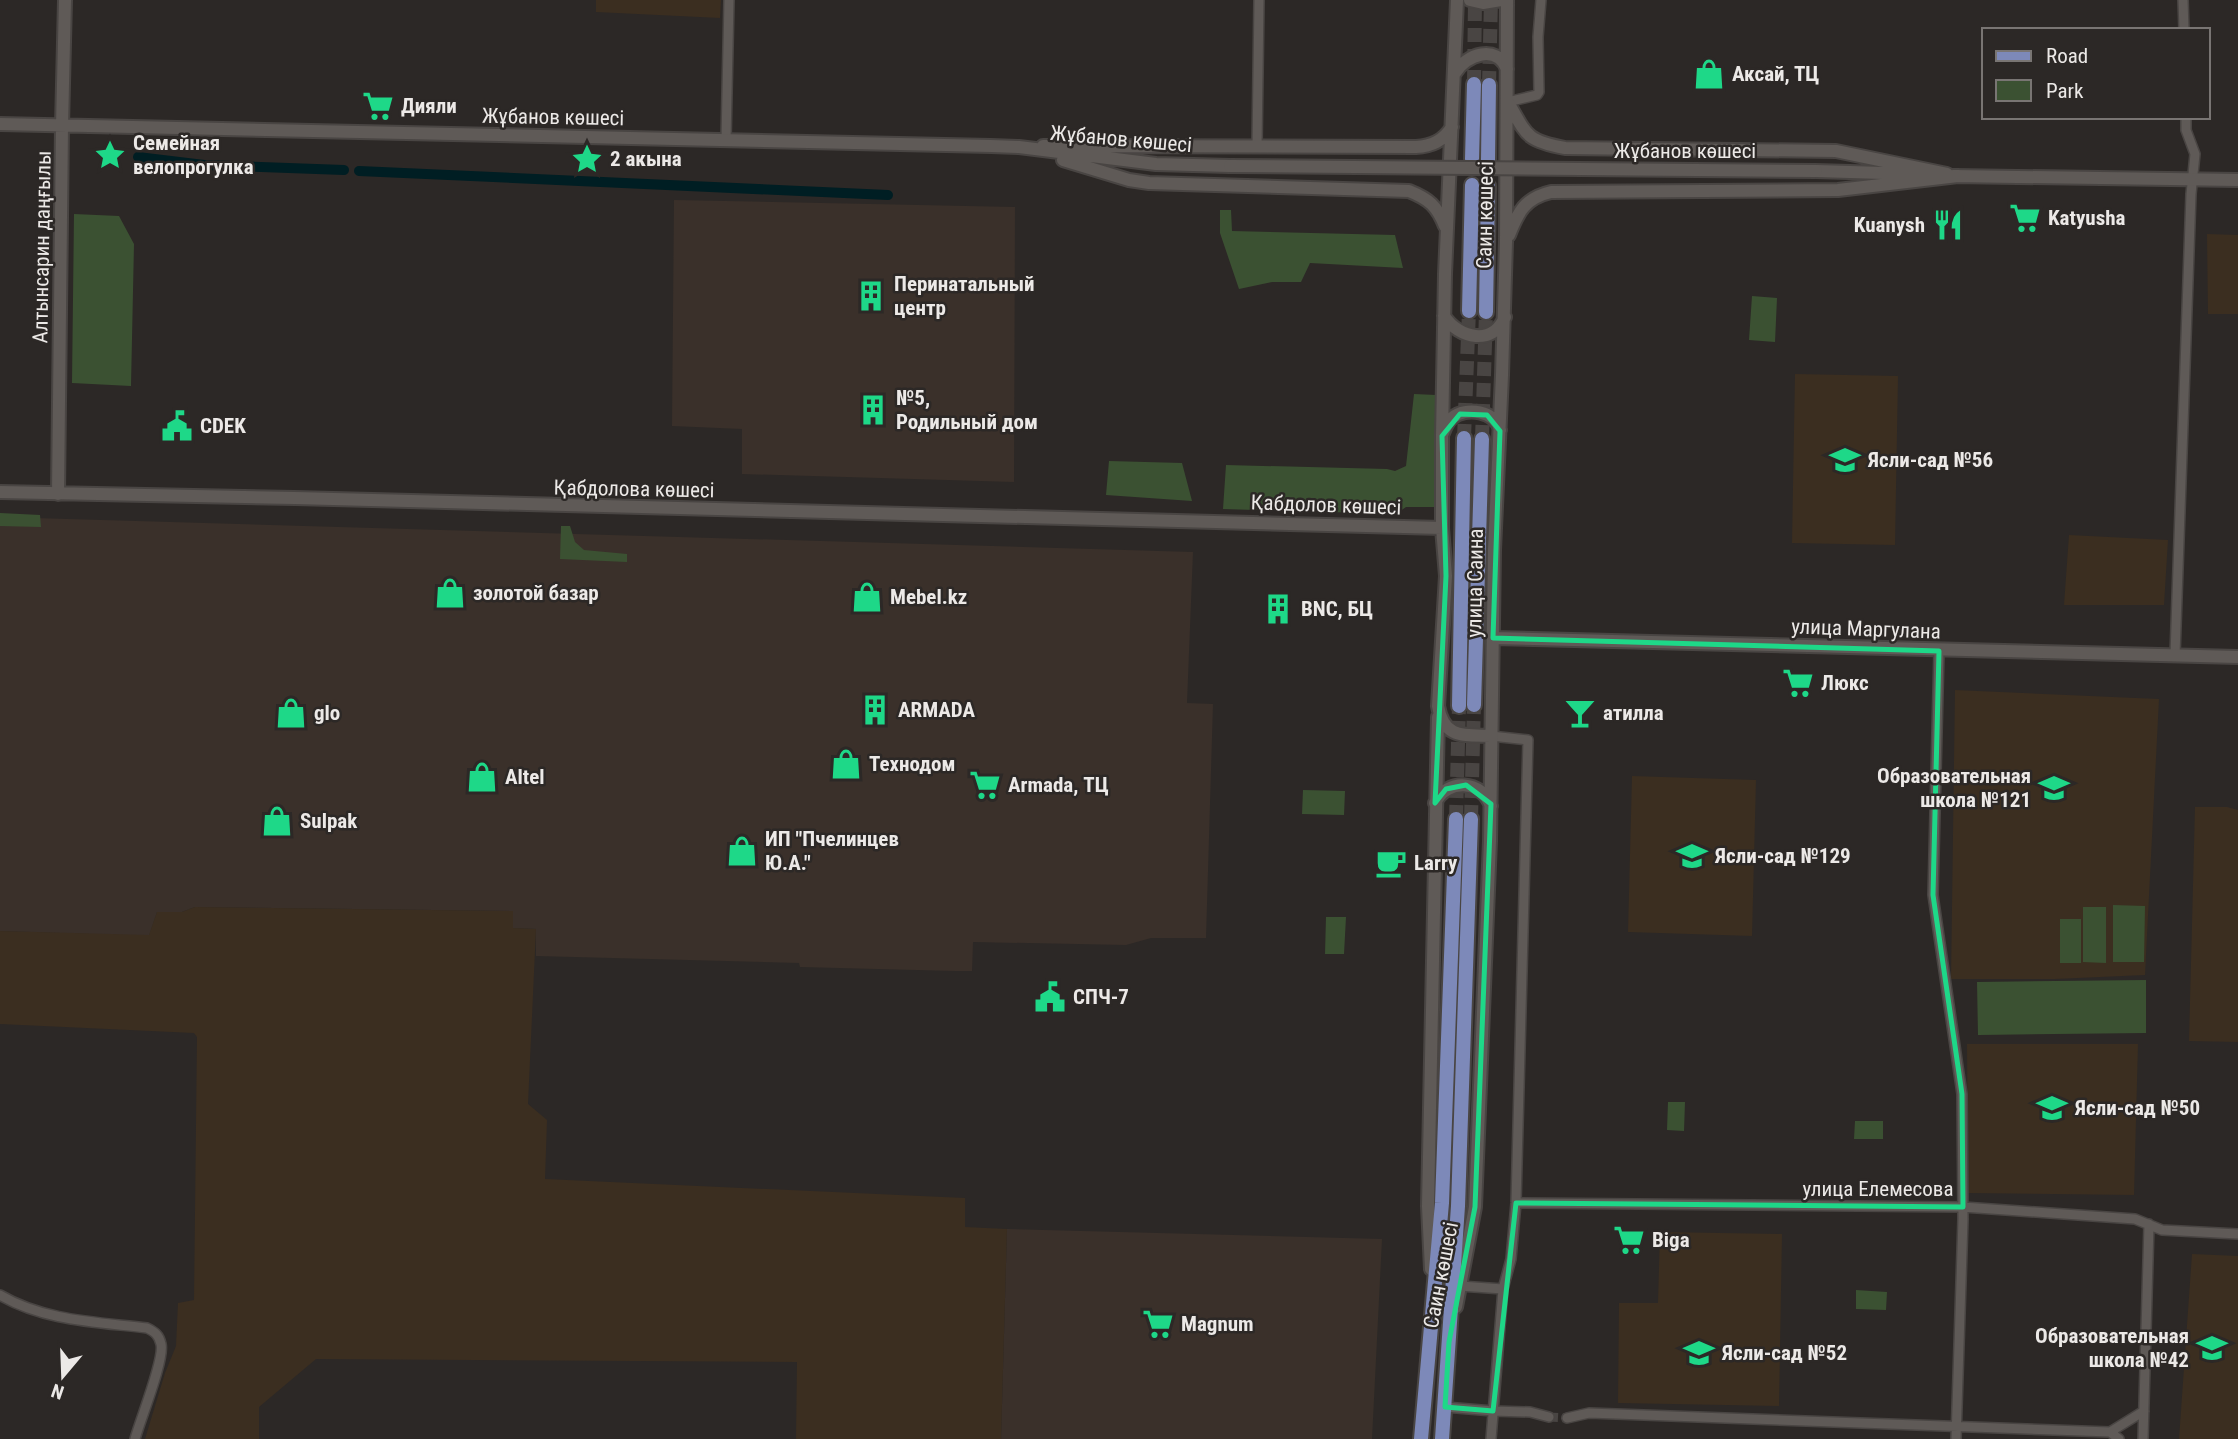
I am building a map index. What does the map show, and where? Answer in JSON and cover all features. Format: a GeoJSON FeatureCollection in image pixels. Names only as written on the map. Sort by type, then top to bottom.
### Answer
{"type":"FeatureCollection","features":[{"type":"Feature","properties":{"kind":"main road","name":"Алтынсарин даңғылы"},"geometry":{"type":"LineString","coordinates":[[58,494],[65,0]]}},
{"type":"Feature","properties":{"kind":"main road","name":"Саин көшесі"},"geometry":{"type":"LineString","coordinates":[[1433,1307],[1428,1206],[1435,803],[1446,576],[1442,528],[1444,316],[1457,0]]}},
{"type":"Feature","properties":{"kind":"main road"},"geometry":{"type":"LineString","coordinates":[[1470,0],[1483,3],[1501,0]]}},
{"type":"Feature","properties":{"kind":"main road","name":"Саин көшесі"},"geometry":{"type":"LineString","coordinates":[[1500,431],[1505,317],[1507,0]]}},
{"type":"Feature","properties":{"kind":"main road"},"geometry":{"type":"LineString","coordinates":[[1455,74],[1468,58],[1481,54],[1499,58],[1507,69]]}},
{"type":"Feature","properties":{"kind":"main road","name":"Саин көшесі"},"geometry":{"type":"LineString","coordinates":[[1472,159],[1481,84],[1488,160]]}},
{"type":"Feature","properties":{"kind":"main road"},"geometry":{"type":"LineString","coordinates":[[1507,102],[1531,139],[1565,148],[1836,151],[1958,176]]}},
{"type":"Feature","properties":{"kind":"main road","name":"Жұбанов көшесі"},"geometry":{"type":"LineString","coordinates":[[0,124],[1019,147],[1156,164],[1230,166],[1816,171],[2238,180]]}},
{"type":"Feature","properties":{"kind":"main road"},"geometry":{"type":"LineString","coordinates":[[1019,147],[1427,146],[1440,141],[1452,127]]}},
{"type":"Feature","properties":{"kind":"main road"},"geometry":{"type":"LineString","coordinates":[[1019,147],[1149,183],[1409,191],[1439,210],[1447,231]]}},
{"type":"Feature","properties":{"kind":"main road"},"geometry":{"type":"LineString","coordinates":[[1506,242],[1519,211],[1528,201],[1551,192],[1838,190],[1958,176]]}},
{"type":"Feature","properties":{"kind":"main road","name":"Саин көшесі"},"geometry":{"type":"LineString","coordinates":[[1469,311],[1472,186]]}},
{"type":"Feature","properties":{"kind":"main road","name":"Саин көшесі"},"geometry":{"type":"LineString","coordinates":[[1486,312],[1488,187]]}},
{"type":"Feature","properties":{"kind":"main road"},"geometry":{"type":"LineString","coordinates":[[1444,316],[1458,330],[1475,336],[1495,331],[1505,317]]}},
{"type":"Feature","properties":{"kind":"main road"},"geometry":{"type":"LineString","coordinates":[[1442,436],[1451,419],[1472,412],[1492,417],[1499,423],[1500,431]]}},
{"type":"Feature","properties":{"kind":"main road","name":"улица Саина"},"geometry":{"type":"LineString","coordinates":[[1491,736],[1494,550],[1500,431]]}},
{"type":"Feature","properties":{"kind":"main road"},"geometry":{"type":"LineString","coordinates":[[1458,706],[1464,438]]}},
{"type":"Feature","properties":{"kind":"main road"},"geometry":{"type":"LineString","coordinates":[[1474,705],[1482,439]]}},
{"type":"Feature","properties":{"kind":"main road"},"geometry":{"type":"LineString","coordinates":[[0,492],[58,494]]}},
{"type":"Feature","properties":{"kind":"main road","name":"Қабдолова көшесі"},"geometry":{"type":"LineString","coordinates":[[58,494],[1208,521]]}},
{"type":"Feature","properties":{"kind":"main road","name":"Қабдолов көшесі"},"geometry":{"type":"LineString","coordinates":[[1208,521],[1442,528]]}},
{"type":"Feature","properties":{"kind":"main road","name":"улица Маргулана"},"geometry":{"type":"LineString","coordinates":[[1493,638],[2238,657]]}},
{"type":"Feature","properties":{"kind":"main road"},"geometry":{"type":"LineString","coordinates":[[1438,706],[1441,721],[1451,730],[1469,735],[1491,736]]}},
{"type":"Feature","properties":{"kind":"main road","name":"Саин көшесі"},"geometry":{"type":"LineString","coordinates":[[1449,1342],[1475,1207],[1491,806],[1491,736]]}},
{"type":"Feature","properties":{"kind":"main road"},"geometry":{"type":"LineString","coordinates":[[1435,803],[1446,789],[1455,785],[1466,785],[1484,794],[1491,806]]}},
{"type":"Feature","properties":{"kind":"main road","name":"Саин көшесі"},"geometry":{"type":"LineString","coordinates":[[1421,1439],[1442,1203],[1456,819]]}},
{"type":"Feature","properties":{"kind":"main road","name":"Саин көшесі"},"geometry":{"type":"LineString","coordinates":[[1449,1342],[1458,1206],[1471,819]]}},
{"type":"Feature","properties":{"kind":"main road"},"geometry":{"type":"LineString","coordinates":[[1442,1439],[1449,1342]]}},
{"type":"Feature","properties":{"kind":"street"},"geometry":{"type":"LineString","coordinates":[[726,140],[729,0]]}},
{"type":"Feature","properties":{"kind":"street"},"geometry":{"type":"LineString","coordinates":[[1257,146],[1259,0]]}},
{"type":"Feature","properties":{"kind":"street"},"geometry":{"type":"LineString","coordinates":[[1507,102],[1539,92],[1538,37],[1541,0]]}},
{"type":"Feature","properties":{"kind":"street"},"geometry":{"type":"LineString","coordinates":[[2183,0],[2184,28]]}},
{"type":"Feature","properties":{"kind":"street"},"geometry":{"type":"LineString","coordinates":[[2175,655],[2195,154],[2186,130],[2186,119]]}},
{"type":"Feature","properties":{"kind":"street"},"geometry":{"type":"LineString","coordinates":[[1939,651],[1933,895],[1962,1094],[1963,1208],[1956,1439]]}},
{"type":"Feature","properties":{"kind":"street"},"geometry":{"type":"LineString","coordinates":[[1491,736],[1528,740],[1516,1203],[1511,1259],[1503,1289],[1491,1439]]}},
{"type":"Feature","properties":{"kind":"street","name":"улица Елемесова"},"geometry":{"type":"LineString","coordinates":[[1516,1203],[1963,1208],[2135,1219],[2162,1230],[2238,1234]]}},
{"type":"Feature","properties":{"kind":"street"},"geometry":{"type":"LineString","coordinates":[[2143,1439],[2149,1224]]}},
{"type":"Feature","properties":{"kind":"street"},"geometry":{"type":"LineString","coordinates":[[1460,1286],[1503,1289]]}},
{"type":"Feature","properties":{"kind":"street"},"geometry":{"type":"LineString","coordinates":[[0,1295],[29,1309],[58,1316],[147,1328],[156,1333],[162,1346],[159,1362],[135,1439]]}},
{"type":"Feature","properties":{"kind":"street"},"geometry":{"type":"LineString","coordinates":[[1445,1407],[1530,1412],[1549,1417]]}},
{"type":"Feature","properties":{"kind":"street"},"geometry":{"type":"LineString","coordinates":[[1567,1418],[1599,1414],[2110,1432],[2144,1411]]}},
{"type":"Feature","properties":{"kind":"street"},"geometry":{"type":"LineString","coordinates":[[2110,1432],[2119,1439]]}},
{"type":"Feature","properties":{"kind":"highlighted area"},"geometry":{"type":"Polygon","coordinates":[[[1460,414],[1487,415],[1500,431],[1493,638],[1939,651],[1933,895],[1962,1094],[1963,1207],[1516,1203],[1493,1411],[1445,1407],[1449,1342],[1475,1207],[1491,804],[1466,785],[1446,789],[1435,803],[1446,576],[1442,436],[1460,414]]]}},
{"type":"Feature","properties":{"kind":"shaded area"},"geometry":{"type":"Polygon","coordinates":[[[596,0],[721,0],[720,18],[596,12],[596,0]]]}},
{"type":"Feature","properties":{"kind":"shaded area"},"geometry":{"type":"Polygon","coordinates":[[[674,200],[1015,207],[1014,482],[742,474],[742,429],[672,426],[674,200]]]}},
{"type":"Feature","properties":{"kind":"shaded area"},"geometry":{"type":"Polygon","coordinates":[[[2207,234],[2238,235],[2238,314],[2208,314],[2207,234]]]}},
{"type":"Feature","properties":{"kind":"shaded area","name":"Ясли-сад №56"},"geometry":{"type":"Polygon","coordinates":[[[1795,374],[1898,376],[1895,545],[1792,543],[1795,374]]]}},
{"type":"Feature","properties":{"kind":"shaded area"},"geometry":{"type":"Polygon","coordinates":[[[0,517],[1193,552],[1187,703],[1213,704],[1206,938],[1151,938],[1126,945],[973,942],[972,971],[955,971],[800,967],[799,963],[536,956],[536,929],[513,928],[513,911],[195,907],[182,912],[157,912],[149,936],[0,931],[0,517]]]}},
{"type":"Feature","properties":{"kind":"shaded area"},"geometry":{"type":"Polygon","coordinates":[[[2069,535],[2168,540],[2164,605],[2064,605],[2069,535]]]}},
{"type":"Feature","properties":{"kind":"shaded area","name":"Образовательная школа №121"},"geometry":{"type":"Polygon","coordinates":[[[1955,690],[2159,699],[2145,975],[2055,979],[1951,979],[1955,690]]]}},
{"type":"Feature","properties":{"kind":"shaded area","name":"Ясли-сад №129"},"geometry":{"type":"Polygon","coordinates":[[[1632,776],[1756,780],[1752,936],[1628,932],[1632,776]]]}},
{"type":"Feature","properties":{"kind":"shaded area"},"geometry":{"type":"Polygon","coordinates":[[[2195,807],[2227,807],[2238,810],[2238,1042],[2189,1041],[2195,807]]]}},
{"type":"Feature","properties":{"kind":"shaded area"},"geometry":{"type":"Polygon","coordinates":[[[195,907],[513,911],[513,928],[536,929],[528,1104],[547,1120],[545,1179],[965,1198],[965,1227],[1007,1229],[1001,1439],[796,1439],[797,1362],[316,1359],[259,1407],[259,1439],[145,1439],[176,1346],[178,1303],[194,1300],[197,1037],[194,1033],[0,1024],[0,931],[149,935],[157,912],[182,912],[195,907]]]}},
{"type":"Feature","properties":{"kind":"shaded area","name":"Ясли-сад №50"},"geometry":{"type":"Polygon","coordinates":[[[1967,1044],[2138,1044],[2134,1195],[1968,1193],[1967,1044]]]}},
{"type":"Feature","properties":{"kind":"shaded area"},"geometry":{"type":"Polygon","coordinates":[[[1007,1229],[1382,1239],[1372,1439],[1001,1439],[1007,1229]]]}},
{"type":"Feature","properties":{"kind":"shaded area","name":"Ясли-сад №52"},"geometry":{"type":"Polygon","coordinates":[[[1660,1232],[1782,1234],[1779,1406],[1618,1403],[1619,1303],[1658,1303],[1660,1232]]]}},
{"type":"Feature","properties":{"kind":"shaded area","name":"Образовательная школа №42"},"geometry":{"type":"Polygon","coordinates":[[[2192,1254],[2238,1256],[2238,1439],[2179,1439],[2192,1254]]]}},
{"type":"Feature","properties":{"kind":"green space"},"geometry":{"type":"Polygon","coordinates":[[[1220,210],[1231,210],[1232,231],[1395,235],[1403,268],[1310,263],[1301,282],[1272,282],[1239,289],[1220,233],[1220,210]]]}},
{"type":"Feature","properties":{"kind":"green space"},"geometry":{"type":"Polygon","coordinates":[[[74,214],[119,216],[134,244],[131,386],[72,383],[74,214]]]}},
{"type":"Feature","properties":{"kind":"green space"},"geometry":{"type":"Polygon","coordinates":[[[1752,296],[1777,298],[1775,342],[1749,340],[1752,296]]]}},
{"type":"Feature","properties":{"kind":"green space"},"geometry":{"type":"Polygon","coordinates":[[[1414,394],[1436,395],[1434,507],[1406,507],[1396,514],[1223,509],[1226,465],[1395,471],[1406,466],[1414,394]]]}},
{"type":"Feature","properties":{"kind":"green space"},"geometry":{"type":"Polygon","coordinates":[[[1109,461],[1182,463],[1192,501],[1106,495],[1109,461]]]}},
{"type":"Feature","properties":{"kind":"green space"},"geometry":{"type":"Polygon","coordinates":[[[0,513],[40,515],[41,527],[0,526],[0,513]]]}},
{"type":"Feature","properties":{"kind":"green space"},"geometry":{"type":"Polygon","coordinates":[[[561,526],[570,526],[575,542],[584,550],[627,554],[627,562],[560,559],[561,526]]]}},
{"type":"Feature","properties":{"kind":"green space"},"geometry":{"type":"Polygon","coordinates":[[[1303,790],[1345,791],[1344,815],[1302,814],[1303,790]]]}},
{"type":"Feature","properties":{"kind":"green space"},"geometry":{"type":"Polygon","coordinates":[[[2113,905],[2145,906],[2144,962],[2113,962],[2113,905]]]}},
{"type":"Feature","properties":{"kind":"green space"},"geometry":{"type":"Polygon","coordinates":[[[2083,907],[2106,907],[2106,963],[2083,962],[2083,907]]]}},
{"type":"Feature","properties":{"kind":"green space"},"geometry":{"type":"Polygon","coordinates":[[[1326,917],[1346,917],[1344,954],[1325,954],[1326,917]]]}},
{"type":"Feature","properties":{"kind":"green space"},"geometry":{"type":"Polygon","coordinates":[[[2060,919],[2081,919],[2081,963],[2060,963],[2060,919]]]}},
{"type":"Feature","properties":{"kind":"green space"},"geometry":{"type":"Polygon","coordinates":[[[2146,980],[2146,1033],[1978,1035],[1977,982],[2146,980]]]}},
{"type":"Feature","properties":{"kind":"green space"},"geometry":{"type":"Polygon","coordinates":[[[1668,1102],[1685,1102],[1684,1131],[1667,1130],[1668,1102]]]}},
{"type":"Feature","properties":{"kind":"green space"},"geometry":{"type":"Polygon","coordinates":[[[1855,1121],[1883,1121],[1883,1139],[1854,1139],[1855,1121]]]}},
{"type":"Feature","properties":{"kind":"green space"},"geometry":{"type":"Polygon","coordinates":[[[1856,1290],[1887,1292],[1886,1310],[1856,1309],[1856,1290]]]}},
{"type":"Feature","properties":{"kind":"waterway"},"geometry":{"type":"LineString","coordinates":[[138,157],[204,165],[344,170]]}},
{"type":"Feature","properties":{"kind":"waterway"},"geometry":{"type":"LineString","coordinates":[[359,171],[888,195]]}},
{"type":"Feature","properties":{"kind":"tunnel"},"geometry":{"type":"LineString","coordinates":[[1474,84],[1475,0]]}},
{"type":"Feature","properties":{"kind":"tunnel"},"geometry":{"type":"LineString","coordinates":[[1489,85],[1491,0]]}},
{"type":"Feature","properties":{"kind":"tunnel"},"geometry":{"type":"LineString","coordinates":[[1464,438],[1469,311]]}},
{"type":"Feature","properties":{"kind":"tunnel"},"geometry":{"type":"LineString","coordinates":[[1482,439],[1486,312]]}},
{"type":"Feature","properties":{"kind":"tunnel"},"geometry":{"type":"LineString","coordinates":[[1471,819],[1474,705]]}},
{"type":"Feature","properties":{"kind":"tunnel"},"geometry":{"type":"LineString","coordinates":[[1456,819],[1459,706]]}},
{"type":"Feature","properties":{"kind":"tunnel"},"geometry":{"type":"LineString","coordinates":[[1549,1417],[1567,1418]]}},
{"type":"Feature","properties":{"kind":"place","name":"Аксай, ТЦ"},"geometry":{"type":"Point","coordinates":[1709,74]}},
{"type":"Feature","properties":{"kind":"place","name":"Дияли"},"geometry":{"type":"Point","coordinates":[378,106]}},
{"type":"Feature","properties":{"kind":"place","name":"Семейная велопрогулка"},"geometry":{"type":"Point","coordinates":[110,155]}},
{"type":"Feature","properties":{"kind":"place","name":"2 акына"},"geometry":{"type":"Point","coordinates":[587,159]}},
{"type":"Feature","properties":{"kind":"place","name":"Katyusha"},"geometry":{"type":"Point","coordinates":[2025,218]}},
{"type":"Feature","properties":{"kind":"place","name":"Kuanysh"},"geometry":{"type":"Point","coordinates":[1948,225]}},
{"type":"Feature","properties":{"kind":"place","name":"Перинатальный центр"},"geometry":{"type":"Point","coordinates":[871,296]}},
{"type":"Feature","properties":{"kind":"place","name":"№5, Родильный дом"},"geometry":{"type":"Point","coordinates":[873,410]}},
{"type":"Feature","properties":{"kind":"place","name":"CDEK"},"geometry":{"type":"Point","coordinates":[177,426]}},
{"type":"Feature","properties":{"kind":"place","name":"Ясли-сад №56"},"geometry":{"type":"Point","coordinates":[1845,460]}},
{"type":"Feature","properties":{"kind":"place","name":"золотой базар"},"geometry":{"type":"Point","coordinates":[450,593]}},
{"type":"Feature","properties":{"kind":"place","name":"Mebel.kz"},"geometry":{"type":"Point","coordinates":[867,597]}},
{"type":"Feature","properties":{"kind":"place","name":"BNC, БЦ"},"geometry":{"type":"Point","coordinates":[1278,609]}},
{"type":"Feature","properties":{"kind":"place","name":"Люкс"},"geometry":{"type":"Point","coordinates":[1798,683]}},
{"type":"Feature","properties":{"kind":"place","name":"ARMADA"},"geometry":{"type":"Point","coordinates":[875,710]}},
{"type":"Feature","properties":{"kind":"place","name":"glo"},"geometry":{"type":"Point","coordinates":[291,713]}},
{"type":"Feature","properties":{"kind":"place","name":"атилла"},"geometry":{"type":"Point","coordinates":[1580,713]}},
{"type":"Feature","properties":{"kind":"place","name":"Технодом"},"geometry":{"type":"Point","coordinates":[846,764]}},
{"type":"Feature","properties":{"kind":"place","name":"Altel"},"geometry":{"type":"Point","coordinates":[482,777]}},
{"type":"Feature","properties":{"kind":"place","name":"Armada, ТЦ"},"geometry":{"type":"Point","coordinates":[985,785]}},
{"type":"Feature","properties":{"kind":"place","name":"Образовательная школа №121"},"geometry":{"type":"Point","coordinates":[2054,788]}},
{"type":"Feature","properties":{"kind":"place","name":"Sulpak"},"geometry":{"type":"Point","coordinates":[277,821]}},
{"type":"Feature","properties":{"kind":"place","name":"ИП \"Пчелинцев Ю.А.\""},"geometry":{"type":"Point","coordinates":[742,851]}},
{"type":"Feature","properties":{"kind":"place","name":"Ясли-сад №129"},"geometry":{"type":"Point","coordinates":[1692,856]}},
{"type":"Feature","properties":{"kind":"place","name":"Larry"},"geometry":{"type":"Point","coordinates":[1391,863]}},
{"type":"Feature","properties":{"kind":"place","name":"СПЧ-7"},"geometry":{"type":"Point","coordinates":[1050,997]}},
{"type":"Feature","properties":{"kind":"place","name":"Ясли-сад №50"},"geometry":{"type":"Point","coordinates":[2052,1108]}},
{"type":"Feature","properties":{"kind":"place","name":"Biga"},"geometry":{"type":"Point","coordinates":[1629,1240]}},
{"type":"Feature","properties":{"kind":"place","name":"Magnum"},"geometry":{"type":"Point","coordinates":[1158,1324]}},
{"type":"Feature","properties":{"kind":"place","name":"Образовательная школа №42"},"geometry":{"type":"Point","coordinates":[2212,1348]}},
{"type":"Feature","properties":{"kind":"place","name":"Ясли-сад №52"},"geometry":{"type":"Point","coordinates":[1699,1353]}}]}
